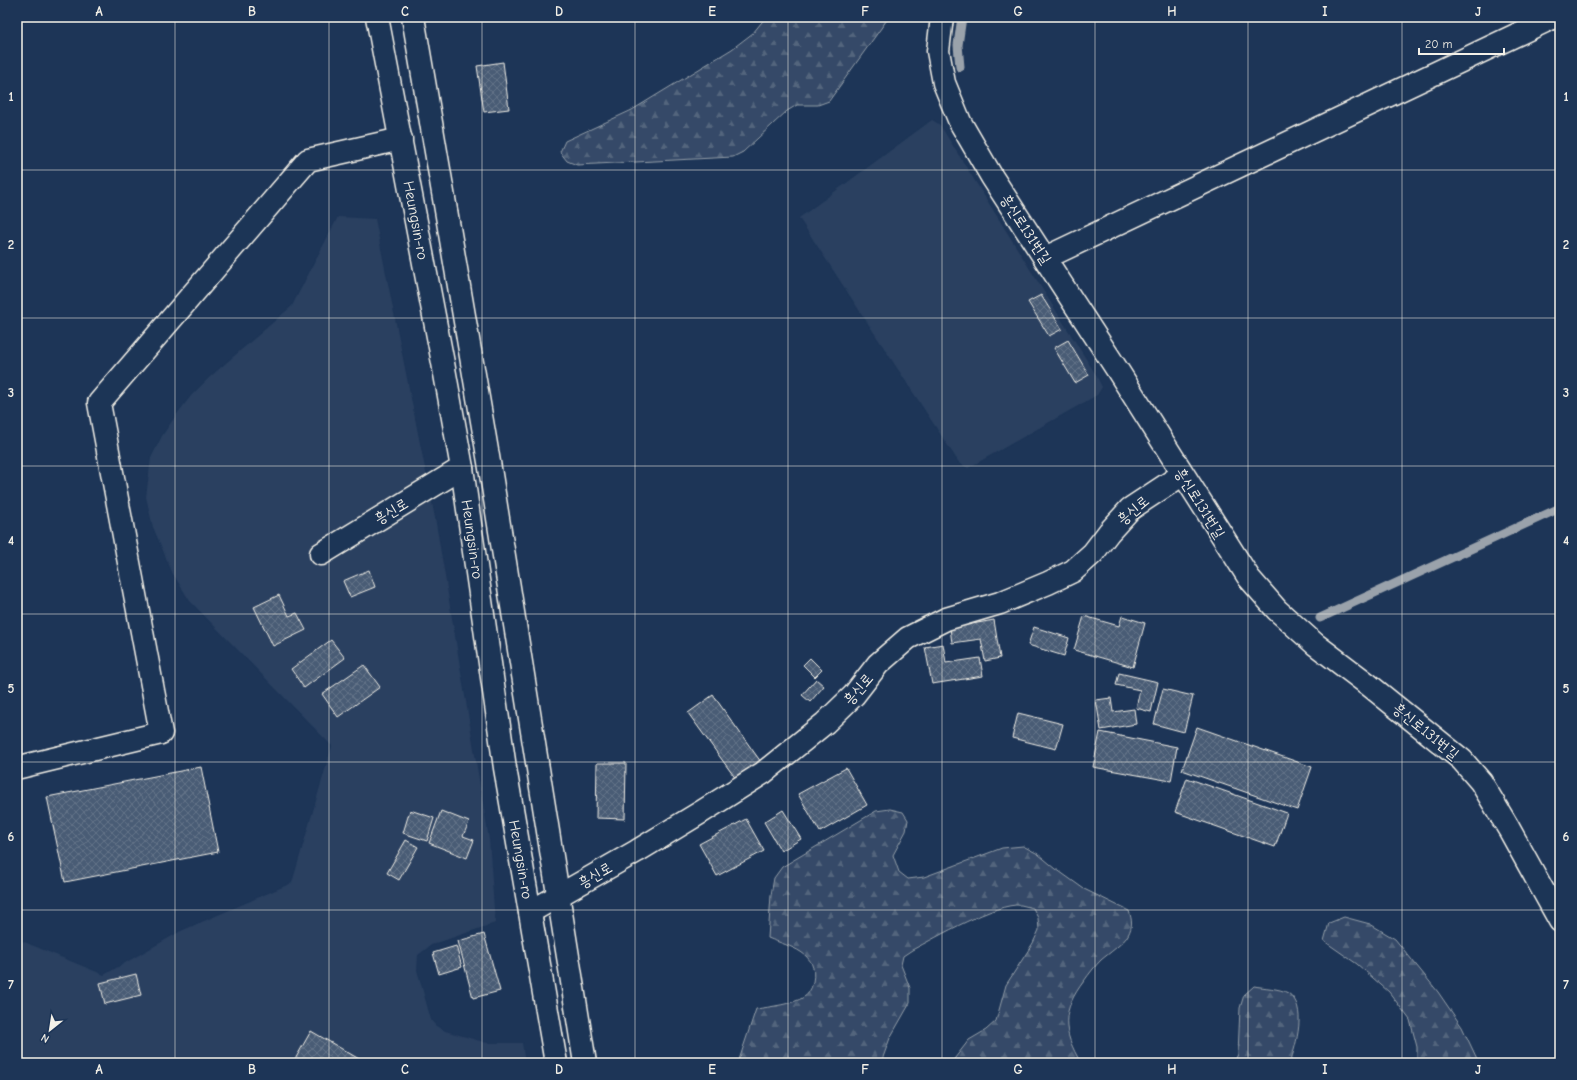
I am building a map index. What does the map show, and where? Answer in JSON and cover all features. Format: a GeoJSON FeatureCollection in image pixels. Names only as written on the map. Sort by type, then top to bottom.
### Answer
{"type":"FeatureCollection","features":[{"type":"Feature","properties":{"kind":"main road","name":"Heungsin-ro"},"geometry":{"type":"LineString","coordinates":[[377,17],[462,468],[505,768],[556,1063]]}},
{"type":"Feature","properties":{"kind":"main road","name":"Heungsin-ro"},"geometry":{"type":"LineString","coordinates":[[413,17],[489,462],[585,1063]]}},
{"type":"Feature","properties":{"kind":"main road","name":"흥신로131번길"},"geometry":{"type":"LineString","coordinates":[[942,17],[938,51],[944,83],[960,122],[992,177],[1249,578],[1277,610],[1315,644],[1369,685],[1462,760],[1472,771],[1481,782],[1510,828],[1560,921]]}},
{"type":"Feature","properties":{"kind":"main road"},"geometry":{"type":"LineString","coordinates":[[1045,258],[1554,17]]}},
{"type":"Feature","properties":{"kind":"main road"},"geometry":{"type":"LineString","coordinates":[[20,767],[161,733],[99,403],[308,160],[401,139]]}},
{"type":"Feature","properties":{"kind":"main road","name":"흥신로"},"geometry":{"type":"LineString","coordinates":[[321,554],[462,468]]}},
{"type":"Feature","properties":{"kind":"main road","name":"흥신로"},"geometry":{"type":"LineString","coordinates":[[530,912],[690,819],[763,773],[825,723],[854,696],[878,664],[908,638],[946,619],[1000,603],[1073,571],[1093,552],[1130,509],[1182,474]]}},
{"type":"Feature","properties":{"kind":"shaded area"},"geometry":{"type":"Polygon","coordinates":[[[932,120],[940,125],[1096,375],[1102,387],[1097,395],[968,468],[960,464],[799,218],[932,120]]]}},
{"type":"Feature","properties":{"kind":"shaded area"},"geometry":{"type":"Polygon","coordinates":[[[338,217],[375,219],[436,523],[489,839],[495,923],[431,945],[418,955],[417,970],[431,1020],[436,1026],[445,1031],[487,1043],[522,1043],[525,1063],[17,1063],[17,939],[104,975],[181,931],[292,883],[332,746],[190,601],[173,574],[153,527],[146,497],[151,458],[162,436],[177,414],[191,396],[210,377],[292,306],[338,217]]]}},
{"type":"Feature","properties":{"kind":"green space"},"geometry":{"type":"Polygon","coordinates":[[[766,17],[889,17],[829,101],[818,105],[797,105],[787,111],[743,152],[733,157],[577,165],[567,161],[560,152],[565,141],[632,110],[732,49],[753,33],[766,17]]]}},
{"type":"Feature","properties":{"kind":"green space"},"geometry":{"type":"Polygon","coordinates":[[[890,809],[903,812],[908,820],[906,831],[893,855],[899,872],[908,879],[924,877],[1002,848],[1023,846],[1038,854],[1084,889],[1129,911],[1132,923],[1128,935],[1124,941],[1101,960],[1092,970],[1076,992],[1071,1002],[1067,1021],[1068,1031],[1070,1041],[1081,1063],[951,1063],[969,1040],[986,1030],[996,1021],[1006,985],[1033,943],[1039,930],[1038,918],[1033,908],[1021,905],[997,909],[982,915],[903,956],[901,965],[910,988],[910,1003],[890,1038],[882,1063],[738,1063],[756,1009],[794,1002],[807,994],[813,982],[814,972],[812,964],[807,957],[793,948],[768,938],[771,895],[774,878],[782,867],[876,811],[890,809]]]}},
{"type":"Feature","properties":{"kind":"green space"},"geometry":{"type":"Polygon","coordinates":[[[1344,917],[1370,924],[1395,939],[1438,992],[1462,1027],[1479,1063],[1417,1063],[1417,1047],[1410,1020],[1389,992],[1357,964],[1324,941],[1329,923],[1344,917]]]}},
{"type":"Feature","properties":{"kind":"green space"},"geometry":{"type":"Polygon","coordinates":[[[1254,986],[1284,991],[1294,999],[1298,1007],[1299,1026],[1290,1063],[1234,1063],[1238,1054],[1240,1008],[1244,995],[1254,986]]]}},
{"type":"Feature","properties":{"kind":"building"},"geometry":{"type":"Polygon","coordinates":[[[708,17],[727,17],[708,21],[708,17]]]}},
{"type":"Feature","properties":{"kind":"building"},"geometry":{"type":"Polygon","coordinates":[[[503,62],[509,109],[484,112],[477,66],[503,62]]]}},
{"type":"Feature","properties":{"kind":"building"},"geometry":{"type":"Polygon","coordinates":[[[1041,295],[1062,329],[1049,336],[1028,302],[1041,295]]]}},
{"type":"Feature","properties":{"kind":"building"},"geometry":{"type":"Polygon","coordinates":[[[1068,340],[1089,375],[1075,383],[1054,348],[1068,340]]]}},
{"type":"Feature","properties":{"kind":"building"},"geometry":{"type":"Polygon","coordinates":[[[369,570],[375,587],[350,597],[343,581],[369,570]]]}},
{"type":"Feature","properties":{"kind":"building"},"geometry":{"type":"Polygon","coordinates":[[[279,595],[289,616],[297,613],[306,630],[273,646],[254,607],[279,595]]]}},
{"type":"Feature","properties":{"kind":"building"},"geometry":{"type":"Polygon","coordinates":[[[1084,616],[1119,626],[1122,616],[1145,623],[1133,667],[1074,650],[1084,616]]]}},
{"type":"Feature","properties":{"kind":"building"},"geometry":{"type":"Polygon","coordinates":[[[994,620],[1000,658],[985,661],[981,639],[952,643],[950,628],[994,620]]]}},
{"type":"Feature","properties":{"kind":"building"},"geometry":{"type":"Polygon","coordinates":[[[1034,627],[1069,638],[1064,656],[1028,645],[1034,627]]]}},
{"type":"Feature","properties":{"kind":"building"},"geometry":{"type":"Polygon","coordinates":[[[331,640],[345,658],[304,688],[291,669],[331,640]]]}},
{"type":"Feature","properties":{"kind":"building"},"geometry":{"type":"Polygon","coordinates":[[[943,644],[946,663],[980,658],[983,676],[932,684],[925,647],[943,644]]]}},
{"type":"Feature","properties":{"kind":"building"},"geometry":{"type":"Polygon","coordinates":[[[810,658],[822,670],[815,677],[803,665],[810,658]]]}},
{"type":"Feature","properties":{"kind":"building"},"geometry":{"type":"Polygon","coordinates":[[[364,665],[380,687],[338,717],[322,694],[364,665]]]}},
{"type":"Feature","properties":{"kind":"building"},"geometry":{"type":"Polygon","coordinates":[[[1119,673],[1158,682],[1151,712],[1136,708],[1140,690],[1116,685],[1119,673]]]}},
{"type":"Feature","properties":{"kind":"building"},"geometry":{"type":"Polygon","coordinates":[[[816,679],[824,686],[810,702],[802,695],[816,679]]]}},
{"type":"Feature","properties":{"kind":"building"},"geometry":{"type":"Polygon","coordinates":[[[1163,689],[1193,696],[1184,732],[1154,724],[1163,689]]]}},
{"type":"Feature","properties":{"kind":"building"},"geometry":{"type":"Polygon","coordinates":[[[713,695],[761,762],[736,779],[688,713],[713,695]]]}},
{"type":"Feature","properties":{"kind":"building"},"geometry":{"type":"Polygon","coordinates":[[[1111,698],[1113,712],[1134,709],[1136,724],[1101,730],[1096,700],[1111,698]]]}},
{"type":"Feature","properties":{"kind":"building"},"geometry":{"type":"Polygon","coordinates":[[[1018,713],[1063,724],[1056,749],[1012,738],[1018,713]]]}},
{"type":"Feature","properties":{"kind":"building"},"geometry":{"type":"Polygon","coordinates":[[[1197,727],[1312,767],[1297,810],[1182,770],[1197,727]]]}},
{"type":"Feature","properties":{"kind":"building"},"geometry":{"type":"Polygon","coordinates":[[[1100,732],[1177,747],[1171,781],[1093,767],[1100,732]]]}},
{"type":"Feature","properties":{"kind":"building"},"geometry":{"type":"Polygon","coordinates":[[[597,763],[626,763],[625,819],[596,818],[597,763]]]}},
{"type":"Feature","properties":{"kind":"building"},"geometry":{"type":"Polygon","coordinates":[[[201,767],[218,852],[65,882],[47,797],[201,767]]]}},
{"type":"Feature","properties":{"kind":"building"},"geometry":{"type":"Polygon","coordinates":[[[846,768],[867,805],[820,832],[798,794],[846,768]]]}},
{"type":"Feature","properties":{"kind":"building"},"geometry":{"type":"Polygon","coordinates":[[[1187,778],[1287,813],[1275,847],[1175,812],[1187,778]]]}},
{"type":"Feature","properties":{"kind":"building"},"geometry":{"type":"Polygon","coordinates":[[[410,810],[434,818],[427,841],[403,833],[410,810]]]}},
{"type":"Feature","properties":{"kind":"building"},"geometry":{"type":"Polygon","coordinates":[[[783,810],[801,839],[781,851],[764,822],[783,810]]]}},
{"type":"Feature","properties":{"kind":"building"},"geometry":{"type":"Polygon","coordinates":[[[441,811],[469,822],[463,836],[474,840],[467,858],[429,843],[441,811]]]}},
{"type":"Feature","properties":{"kind":"building"},"geometry":{"type":"Polygon","coordinates":[[[746,819],[764,851],[717,876],[699,844],[746,819]]]}},
{"type":"Feature","properties":{"kind":"building"},"geometry":{"type":"Polygon","coordinates":[[[406,840],[418,847],[399,880],[387,873],[406,840]]]}},
{"type":"Feature","properties":{"kind":"building"},"geometry":{"type":"Polygon","coordinates":[[[484,934],[500,991],[473,998],[458,941],[484,934]]]}},
{"type":"Feature","properties":{"kind":"building"},"geometry":{"type":"Polygon","coordinates":[[[456,946],[462,967],[439,974],[433,953],[456,946]]]}},
{"type":"Feature","properties":{"kind":"building"},"geometry":{"type":"Polygon","coordinates":[[[136,974],[141,995],[105,1004],[100,983],[136,974]]]}},
{"type":"Feature","properties":{"kind":"building"},"geometry":{"type":"Polygon","coordinates":[[[311,1031],[366,1063],[293,1063],[311,1031]]]}},
{"type":"Feature","properties":{"kind":"waterway"},"geometry":{"type":"LineString","coordinates":[[960,67],[958,45],[962,17]]}},
{"type":"Feature","properties":{"kind":"waterway"},"geometry":{"type":"LineString","coordinates":[[1320,618],[1560,508]]}}]}
